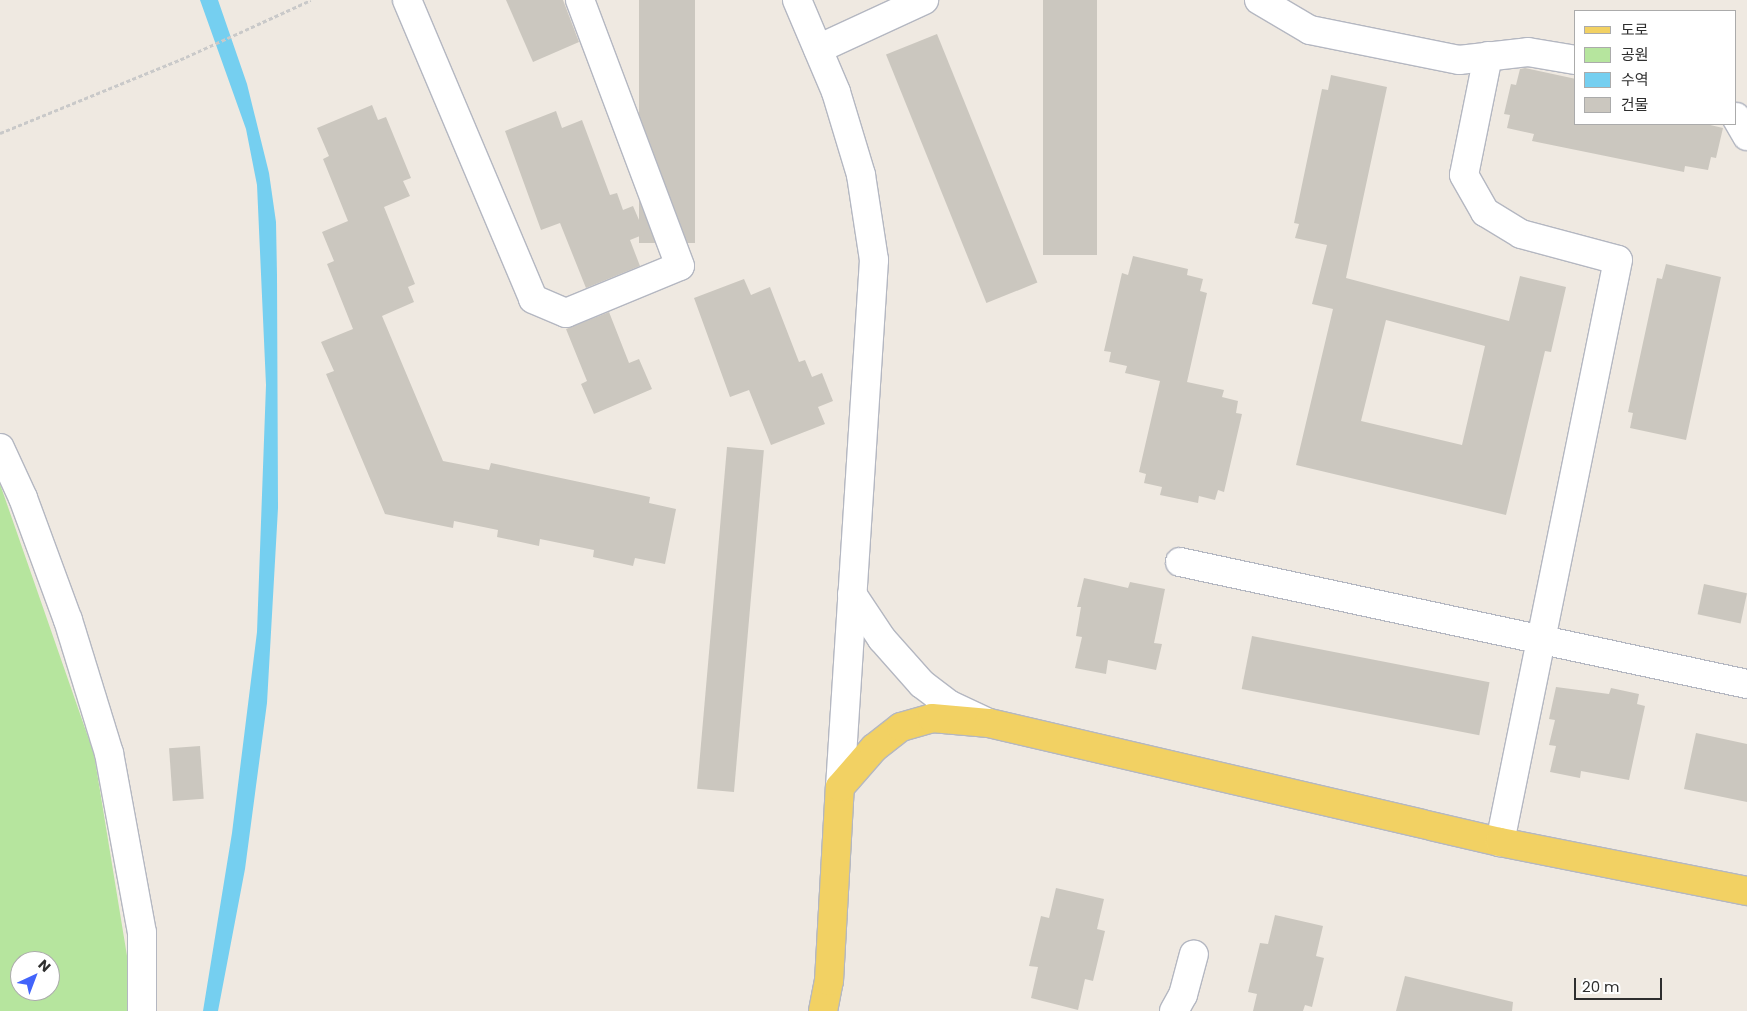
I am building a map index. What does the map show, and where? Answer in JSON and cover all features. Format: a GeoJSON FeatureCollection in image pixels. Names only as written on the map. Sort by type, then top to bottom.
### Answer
{"type":"FeatureCollection","features":[{"type":"Feature","properties":{"kind":"main road"},"geometry":{"type":"LineString","coordinates":[[823,1011],[829,981],[840,787],[874,748],[901,728],[932,718],[989,723],[1500,842],[1747,891]]}},
{"type":"Feature","properties":{"kind":"street"},"geometry":{"type":"LineString","coordinates":[[407,0],[533,299],[566,313],[680,266],[580,0]]}},
{"type":"Feature","properties":{"kind":"street"},"geometry":{"type":"LineString","coordinates":[[797,0],[836,92],[861,175],[874,260],[840,787]]}},
{"type":"Feature","properties":{"kind":"street"},"geometry":{"type":"LineString","coordinates":[[818,49],[924,0]]}},
{"type":"Feature","properties":{"kind":"street"},"geometry":{"type":"LineString","coordinates":[[1259,0],[1310,30],[1459,60],[1528,52],[1574,60]]}},
{"type":"Feature","properties":{"kind":"street"},"geometry":{"type":"LineString","coordinates":[[1488,56],[1464,176],[1485,212],[1521,234],[1618,260],[1500,842]]}},
{"type":"Feature","properties":{"kind":"street"},"geometry":{"type":"LineString","coordinates":[[1737,119],[1747,136]]}},
{"type":"Feature","properties":{"kind":"street"},"geometry":{"type":"LineString","coordinates":[[0,448],[23,498],[68,620],[109,753],[142,933],[142,1011]]}},
{"type":"Feature","properties":{"kind":"street"},"geometry":{"type":"LineString","coordinates":[[1180,562],[1542,638],[1747,684]]}},
{"type":"Feature","properties":{"kind":"street"},"geometry":{"type":"LineString","coordinates":[[852,594],[882,639],[922,684],[950,705],[989,723]]}},
{"type":"Feature","properties":{"kind":"street"},"geometry":{"type":"LineString","coordinates":[[1174,1011],[1183,995],[1194,954]]}},
{"type":"Feature","properties":{"kind":"path"},"geometry":{"type":"LineString","coordinates":[[0,133],[186,57],[311,0]]}},
{"type":"Feature","properties":{"kind":"green space"},"geometry":{"type":"Polygon","coordinates":[[[0,484],[94,754],[128,962],[128,1011],[0,1011],[0,484]]]}},
{"type":"Feature","properties":{"kind":"water"},"geometry":{"type":"Polygon","coordinates":[[[200,0],[218,0],[247,84],[269,173],[276,222],[277,275],[278,508],[267,703],[245,869],[218,1011],[203,1011],[232,833],[257,632],[266,385],[257,185],[246,129],[200,0]]]}},
{"type":"Feature","properties":{"kind":"building"},"geometry":{"type":"Polygon","coordinates":[[[506,0],[563,0],[579,42],[533,62],[506,0]]]}},
{"type":"Feature","properties":{"kind":"building"},"geometry":{"type":"Polygon","coordinates":[[[639,0],[695,0],[695,243],[639,243],[639,0]]]}},
{"type":"Feature","properties":{"kind":"building"},"geometry":{"type":"Polygon","coordinates":[[[1043,0],[1097,0],[1097,255],[1043,255],[1043,0]]]}},
{"type":"Feature","properties":{"kind":"building"},"geometry":{"type":"Polygon","coordinates":[[[937,34],[1037,282],[986,303],[886,55],[937,34]]]}},
{"type":"Feature","properties":{"kind":"building"},"geometry":{"type":"Polygon","coordinates":[[[1525,68],[1574,79],[1574,125],[1710,125],[1723,128],[1716,158],[1711,157],[1708,170],[1685,166],[1684,172],[1532,141],[1534,134],[1507,128],[1510,115],[1504,114],[1511,84],[1516,85],[1520,69],[1525,68]]]}},
{"type":"Feature","properties":{"kind":"building"},"geometry":{"type":"Polygon","coordinates":[[[1331,75],[1387,87],[1346,278],[1509,321],[1520,276],[1566,287],[1551,352],[1545,351],[1506,515],[1296,465],[1333,309],[1312,304],[1327,245],[1295,238],[1299,224],[1294,223],[1322,89],[1328,90],[1331,75]],[[1386,320],[1361,421],[1462,445],[1485,346],[1386,320]]]}},
{"type":"Feature","properties":{"kind":"building"},"geometry":{"type":"Polygon","coordinates":[[[372,105],[378,120],[386,117],[411,178],[403,181],[410,196],[384,207],[415,284],[408,287],[414,302],[382,316],[443,461],[489,470],[491,463],[650,497],[649,503],[676,509],[665,564],[635,558],[633,566],[593,557],[594,550],[540,539],[539,546],[497,537],[498,530],[454,521],[453,528],[385,514],[326,374],[334,371],[321,342],[353,329],[327,264],[334,261],[322,232],[348,221],[323,159],[329,156],[317,128],[372,105]]]}},
{"type":"Feature","properties":{"kind":"building"},"geometry":{"type":"Polygon","coordinates":[[[556,111],[562,128],[582,120],[610,195],[617,193],[623,210],[633,206],[645,234],[630,240],[640,266],[586,288],[560,223],[541,230],[505,131],[556,111]]]}},
{"type":"Feature","properties":{"kind":"building"},"geometry":{"type":"Polygon","coordinates":[[[1133,256],[1188,269],[1187,275],[1203,279],[1200,291],[1207,293],[1187,382],[1224,390],[1222,397],[1238,401],[1236,413],[1242,414],[1224,492],[1218,490],[1215,500],[1199,496],[1198,503],[1160,495],[1162,487],[1144,483],[1146,474],[1139,472],[1160,381],[1125,373],[1127,366],[1109,362],[1111,352],[1104,351],[1122,273],[1128,275],[1133,256]]]}},
{"type":"Feature","properties":{"kind":"building"},"geometry":{"type":"Polygon","coordinates":[[[1666,264],[1721,277],[1686,440],[1630,428],[1633,413],[1628,412],[1657,278],[1662,279],[1666,264]]]}},
{"type":"Feature","properties":{"kind":"building"},"geometry":{"type":"Polygon","coordinates":[[[744,279],[751,295],[770,287],[799,362],[805,360],[812,377],[822,373],[833,401],[818,407],[825,424],[771,445],[749,390],[730,397],[694,298],[744,279]]]}},
{"type":"Feature","properties":{"kind":"building"},"geometry":{"type":"Polygon","coordinates":[[[609,312],[629,363],[639,359],[652,389],[594,414],[581,384],[587,381],[566,329],[609,312]]]}},
{"type":"Feature","properties":{"kind":"building"},"geometry":{"type":"Polygon","coordinates":[[[727,447],[764,450],[734,792],[697,789],[727,447]]]}},
{"type":"Feature","properties":{"kind":"building"},"geometry":{"type":"Polygon","coordinates":[[[1084,578],[1128,588],[1130,582],[1165,589],[1154,643],[1162,644],[1156,670],[1108,660],[1106,674],[1075,668],[1082,637],[1076,636],[1081,607],[1077,607],[1084,578]]]}},
{"type":"Feature","properties":{"kind":"building"},"geometry":{"type":"Polygon","coordinates":[[[1704,584],[1747,593],[1741,623],[1698,614],[1704,584]]]}},
{"type":"Feature","properties":{"kind":"building"},"geometry":{"type":"Polygon","coordinates":[[[1252,636],[1490,682],[1479,735],[1242,689],[1252,636]]]}},
{"type":"Feature","properties":{"kind":"building"},"geometry":{"type":"Polygon","coordinates":[[[1556,687],[1609,694],[1611,688],[1639,694],[1637,704],[1645,706],[1629,780],[1581,771],[1580,778],[1550,772],[1556,746],[1549,745],[1555,720],[1549,719],[1556,687]]]}},
{"type":"Feature","properties":{"kind":"building"},"geometry":{"type":"Polygon","coordinates":[[[1696,733],[1747,744],[1747,802],[1684,789],[1696,733]]]}},
{"type":"Feature","properties":{"kind":"building"},"geometry":{"type":"Polygon","coordinates":[[[200,746],[204,799],[173,801],[169,748],[200,746]]]}},
{"type":"Feature","properties":{"kind":"building"},"geometry":{"type":"Polygon","coordinates":[[[1056,888],[1104,899],[1097,929],[1105,931],[1093,981],[1085,979],[1078,1010],[1031,998],[1038,967],[1029,966],[1041,916],[1049,918],[1056,888]]]}},
{"type":"Feature","properties":{"kind":"building"},"geometry":{"type":"Polygon","coordinates":[[[1275,915],[1323,926],[1316,956],[1324,958],[1312,1007],[1305,1005],[1303,1011],[1253,1011],[1257,994],[1248,992],[1260,943],[1268,944],[1275,915]]]}},
{"type":"Feature","properties":{"kind":"building"},"geometry":{"type":"Polygon","coordinates":[[[1405,976],[1513,1002],[1512,1011],[1396,1011],[1405,976]]]}}]}
